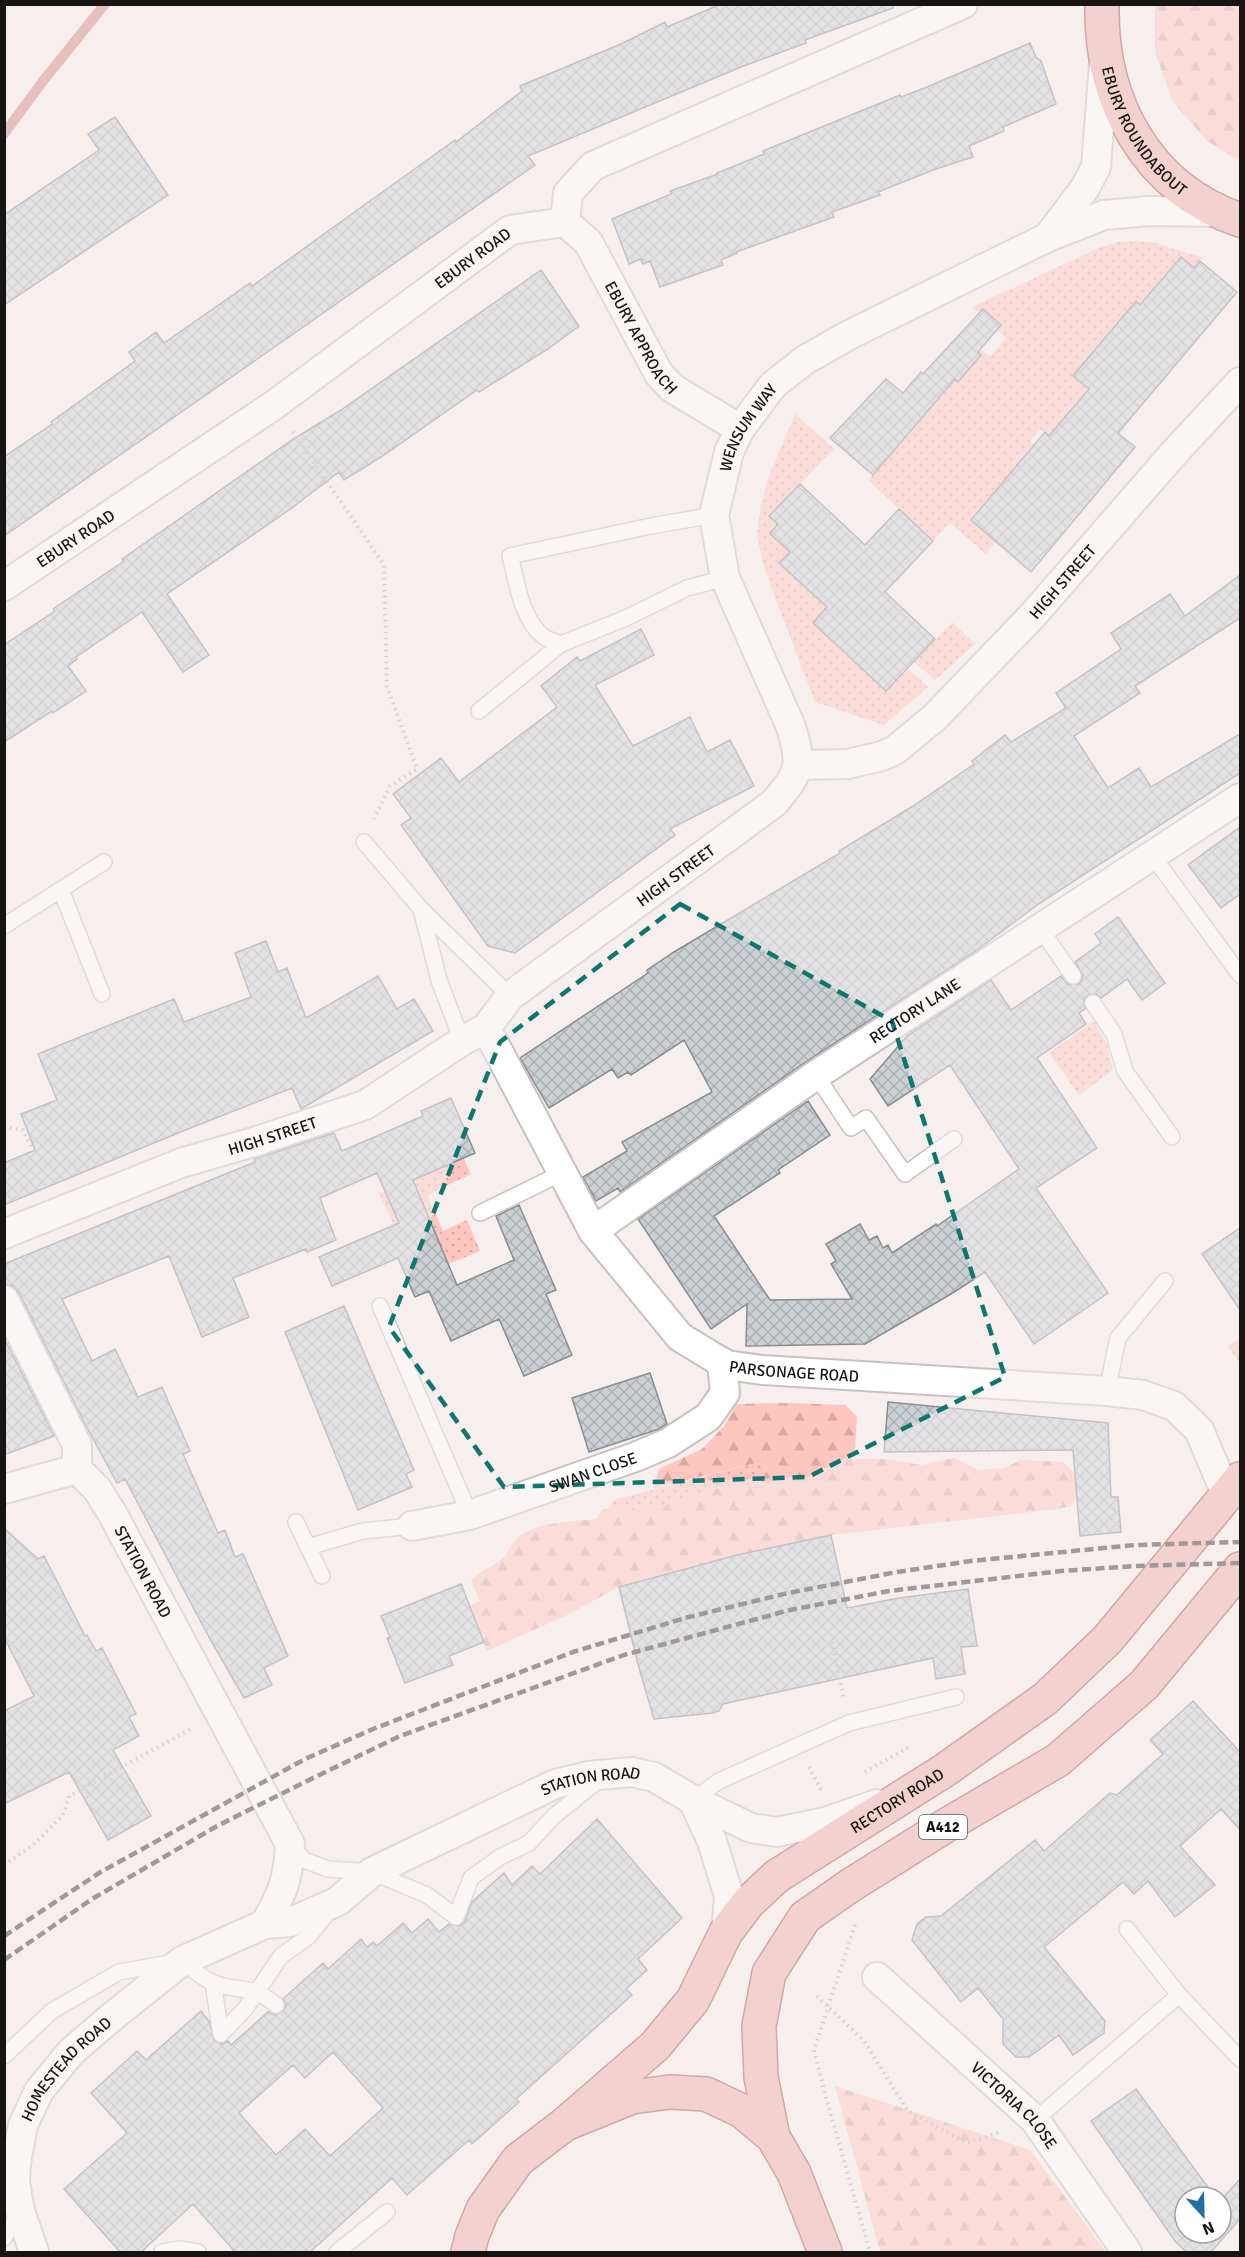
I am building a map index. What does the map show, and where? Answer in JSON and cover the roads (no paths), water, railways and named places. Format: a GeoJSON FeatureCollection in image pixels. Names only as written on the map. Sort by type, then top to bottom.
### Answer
{"type":"FeatureCollection","features":[{"type":"Feature","properties":{"kind":"main road","name":"EBURY ROUNDABOUT"},"geometry":{"type":"LineString","coordinates":[[1102,4],[1105,48],[1111,80],[1121,110],[1134,136],[1160,170],[1188,195],[1229,216]]}},
{"type":"Feature","properties":{"kind":"main road","name":"RECTORY ROAD"},"geometry":{"type":"LineString","coordinates":[[565,2124],[655,2046],[693,2000],[726,1932],[748,1903],[777,1876],[910,1792],[1046,1699],[1107,1640],[1234,1487]]}},
{"type":"Feature","properties":{"kind":"main road","name":"A412"},"geometry":{"type":"LineString","coordinates":[[773,2137],[761,2077],[759,2026],[769,1973],[805,1917],[850,1885],[935,1832],[1058,1760],[1144,1685],[1240,1569]]}},
{"type":"Feature","properties":{"kind":"main road"},"geometry":{"type":"LineString","coordinates":[[468,2253],[483,2209],[518,2160],[565,2124],[632,2097],[670,2092],[706,2094],[742,2111],[773,2137],[794,2173],[825,2253]]}},
{"type":"Feature","properties":{"kind":"street"},"geometry":{"type":"LineString","coordinates":[[565,222],[568,194],[593,166],[963,4]]}},
{"type":"Feature","properties":{"kind":"street","name":"WENSUM WAY"},"geometry":{"type":"LineString","coordinates":[[1048,237],[1084,188],[1096,167],[1105,48]]}},
{"type":"Feature","properties":{"kind":"street","name":"WENSUM WAY"},"geometry":{"type":"LineString","coordinates":[[799,765],[791,727],[725,578],[714,515],[729,452],[740,429],[773,385],[805,360],[849,335],[1048,237],[1104,215],[1150,210],[1229,216]]}},
{"type":"Feature","properties":{"kind":"street","name":"EBURY ROAD"},"geometry":{"type":"LineString","coordinates":[[4,586],[274,405],[510,230],[565,222]]}},
{"type":"Feature","properties":{"kind":"street","name":"EBURY APPROACH"},"geometry":{"type":"LineString","coordinates":[[565,222],[588,242],[659,374],[672,388],[740,429]]}},
{"type":"Feature","properties":{"kind":"street","name":"HIGH STREET"},"geometry":{"type":"LineString","coordinates":[[4,1234],[181,1163],[254,1142],[365,1105],[474,1034],[510,996],[774,803],[792,781],[799,765],[848,764],[882,756],[895,750],[933,718],[1033,615],[1174,452],[1240,382]]}},
{"type":"Feature","properties":{"kind":"street","name":"RECTORY LANE"},"geometry":{"type":"LineString","coordinates":[[593,1231],[816,1075],[1240,798]]}},
{"type":"Feature","properties":{"kind":"street","name":"PARSONAGE ROAD"},"geometry":{"type":"LineString","coordinates":[[474,1034],[562,1173],[593,1231],[680,1337],[726,1365],[762,1370],[1143,1395],[1174,1406],[1199,1430],[1234,1487]]}},
{"type":"Feature","properties":{"kind":"street"},"geometry":{"type":"LineString","coordinates":[[4,1300],[77,1445],[77,1469],[4,1489]]}},
{"type":"Feature","properties":{"kind":"street","name":"SWAN CLOSE"},"geometry":{"type":"LineString","coordinates":[[412,1526],[470,1515],[635,1457],[668,1443],[708,1417],[725,1393],[722,1362]]}},
{"type":"Feature","properties":{"kind":"street","name":"STATION ROAD"},"geometry":{"type":"LineString","coordinates":[[77,1469],[97,1489],[112,1512],[290,1844]]}},
{"type":"Feature","properties":{"kind":"street","name":"STATION ROAD"},"geometry":{"type":"LineString","coordinates":[[266,1924],[291,1922],[338,1901],[372,1872],[555,1785],[588,1776],[632,1772],[654,1777],[693,1800],[752,1828],[777,1832],[825,1822],[910,1792]]}},
{"type":"Feature","properties":{"kind":"street"},"geometry":{"type":"LineString","coordinates":[[693,1800],[712,1841],[729,1896],[726,1932]]}},
{"type":"Feature","properties":{"kind":"street"},"geometry":{"type":"LineString","coordinates":[[266,1924],[284,1888],[289,1870],[290,1844]]}},
{"type":"Feature","properties":{"kind":"street","name":"HOMESTEAD ROAD"},"geometry":{"type":"LineString","coordinates":[[22,2232],[15,2182],[14,2131],[39,2091],[71,2052],[182,1961],[266,1924]]}},
{"type":"Feature","properties":{"kind":"street","name":"VICTORIA CLOSE"},"geometry":{"type":"LineString","coordinates":[[877,1977],[1035,2120],[1127,2253]]}},
{"type":"Feature","properties":{"kind":"lane"},"geometry":{"type":"LineString","coordinates":[[561,644],[544,637],[532,623],[523,606],[510,556],[714,515]]}},
{"type":"Feature","properties":{"kind":"lane"},"geometry":{"type":"LineString","coordinates":[[479,711],[561,644],[626,618],[687,588],[725,578]]}},
{"type":"Feature","properties":{"kind":"lane"},"geometry":{"type":"LineString","coordinates":[[364,842],[421,909],[510,996]]}},
{"type":"Feature","properties":{"kind":"lane"},"geometry":{"type":"LineString","coordinates":[[1152,855],[1240,975]]}},
{"type":"Feature","properties":{"kind":"lane"},"geometry":{"type":"LineString","coordinates":[[4,926],[104,862]]}},
{"type":"Feature","properties":{"kind":"lane"},"geometry":{"type":"LineString","coordinates":[[61,890],[102,993]]}},
{"type":"Feature","properties":{"kind":"lane"},"geometry":{"type":"LineString","coordinates":[[421,909],[440,980],[474,1034]]}},
{"type":"Feature","properties":{"kind":"lane"},"geometry":{"type":"LineString","coordinates":[[1040,928],[1073,976]]}},
{"type":"Feature","properties":{"kind":"lane"},"geometry":{"type":"LineString","coordinates":[[1093,1004],[1114,1034],[1125,1071],[1172,1137]]}},
{"type":"Feature","properties":{"kind":"lane"},"geometry":{"type":"LineString","coordinates":[[816,1075],[851,1128],[866,1118],[905,1174],[954,1139]]}},
{"type":"Feature","properties":{"kind":"lane"},"geometry":{"type":"LineString","coordinates":[[480,1213],[562,1173]]}},
{"type":"Feature","properties":{"kind":"lane"},"geometry":{"type":"LineString","coordinates":[[1107,1391],[1118,1338],[1165,1281]]}},
{"type":"Feature","properties":{"kind":"lane"},"geometry":{"type":"LineString","coordinates":[[380,1306],[470,1515]]}},
{"type":"Feature","properties":{"kind":"lane"},"geometry":{"type":"LineString","coordinates":[[296,1522],[322,1576]]}},
{"type":"Feature","properties":{"kind":"lane"},"geometry":{"type":"LineString","coordinates":[[308,1547],[363,1531],[412,1526]]}},
{"type":"Feature","properties":{"kind":"lane"},"geometry":{"type":"LineString","coordinates":[[693,1800],[719,1781],[849,1723],[956,1697]]}},
{"type":"Feature","properties":{"kind":"lane"},"geometry":{"type":"LineString","coordinates":[[290,1844],[304,1860],[328,1869],[372,1872],[427,1895],[456,1917],[471,1878],[500,1857],[529,1843],[554,1816],[606,1774]]}},
{"type":"Feature","properties":{"kind":"lane"},"geometry":{"type":"LineString","coordinates":[[213,1983],[221,2034],[245,2009],[281,1956],[308,1938],[338,1901]]}},
{"type":"Feature","properties":{"kind":"lane"},"geometry":{"type":"LineString","coordinates":[[1127,1929],[1179,1995],[1240,2059]]}},
{"type":"Feature","properties":{"kind":"lane"},"geometry":{"type":"LineString","coordinates":[[182,1961],[213,1983],[245,1988],[265,1996],[276,2005]]}},
{"type":"Feature","properties":{"kind":"lane","name":"HOMESTEAD ROAD"},"geometry":{"type":"LineString","coordinates":[[4,2056],[52,2011],[119,1972],[182,1961]]}},
{"type":"Feature","properties":{"kind":"lane"},"geometry":{"type":"LineString","coordinates":[[1035,2120],[1179,1995]]}},
{"type":"Feature","properties":{"kind":"lane","name":"HOMESTEAD ROAD"},"geometry":{"type":"LineString","coordinates":[[4,2171],[22,2232]]}},
{"type":"Feature","properties":{"kind":"lane"},"geometry":{"type":"LineString","coordinates":[[337,2253],[387,2212]]}},
{"type":"Feature","properties":{"kind":"lane"},"geometry":{"type":"LineString","coordinates":[[162,2253],[178,2249],[198,2253]]}},
{"type":"Feature","properties":{"kind":"waterway"},"geometry":{"type":"LineString","coordinates":[[4,134],[105,4]]}},
{"type":"Feature","properties":{"kind":"railway"},"geometry":{"type":"LineString","coordinates":[[4,1936],[99,1873],[305,1759],[373,1729],[573,1652],[685,1618],[788,1593],[897,1572],[971,1561],[1135,1545],[1240,1542]]}},
{"type":"Feature","properties":{"kind":"railway"},"geometry":{"type":"LineString","coordinates":[[4,1960],[92,1899],[217,1826],[315,1777],[400,1736],[624,1655],[790,1610],[889,1591],[1061,1571],[1240,1563]]}}]}
